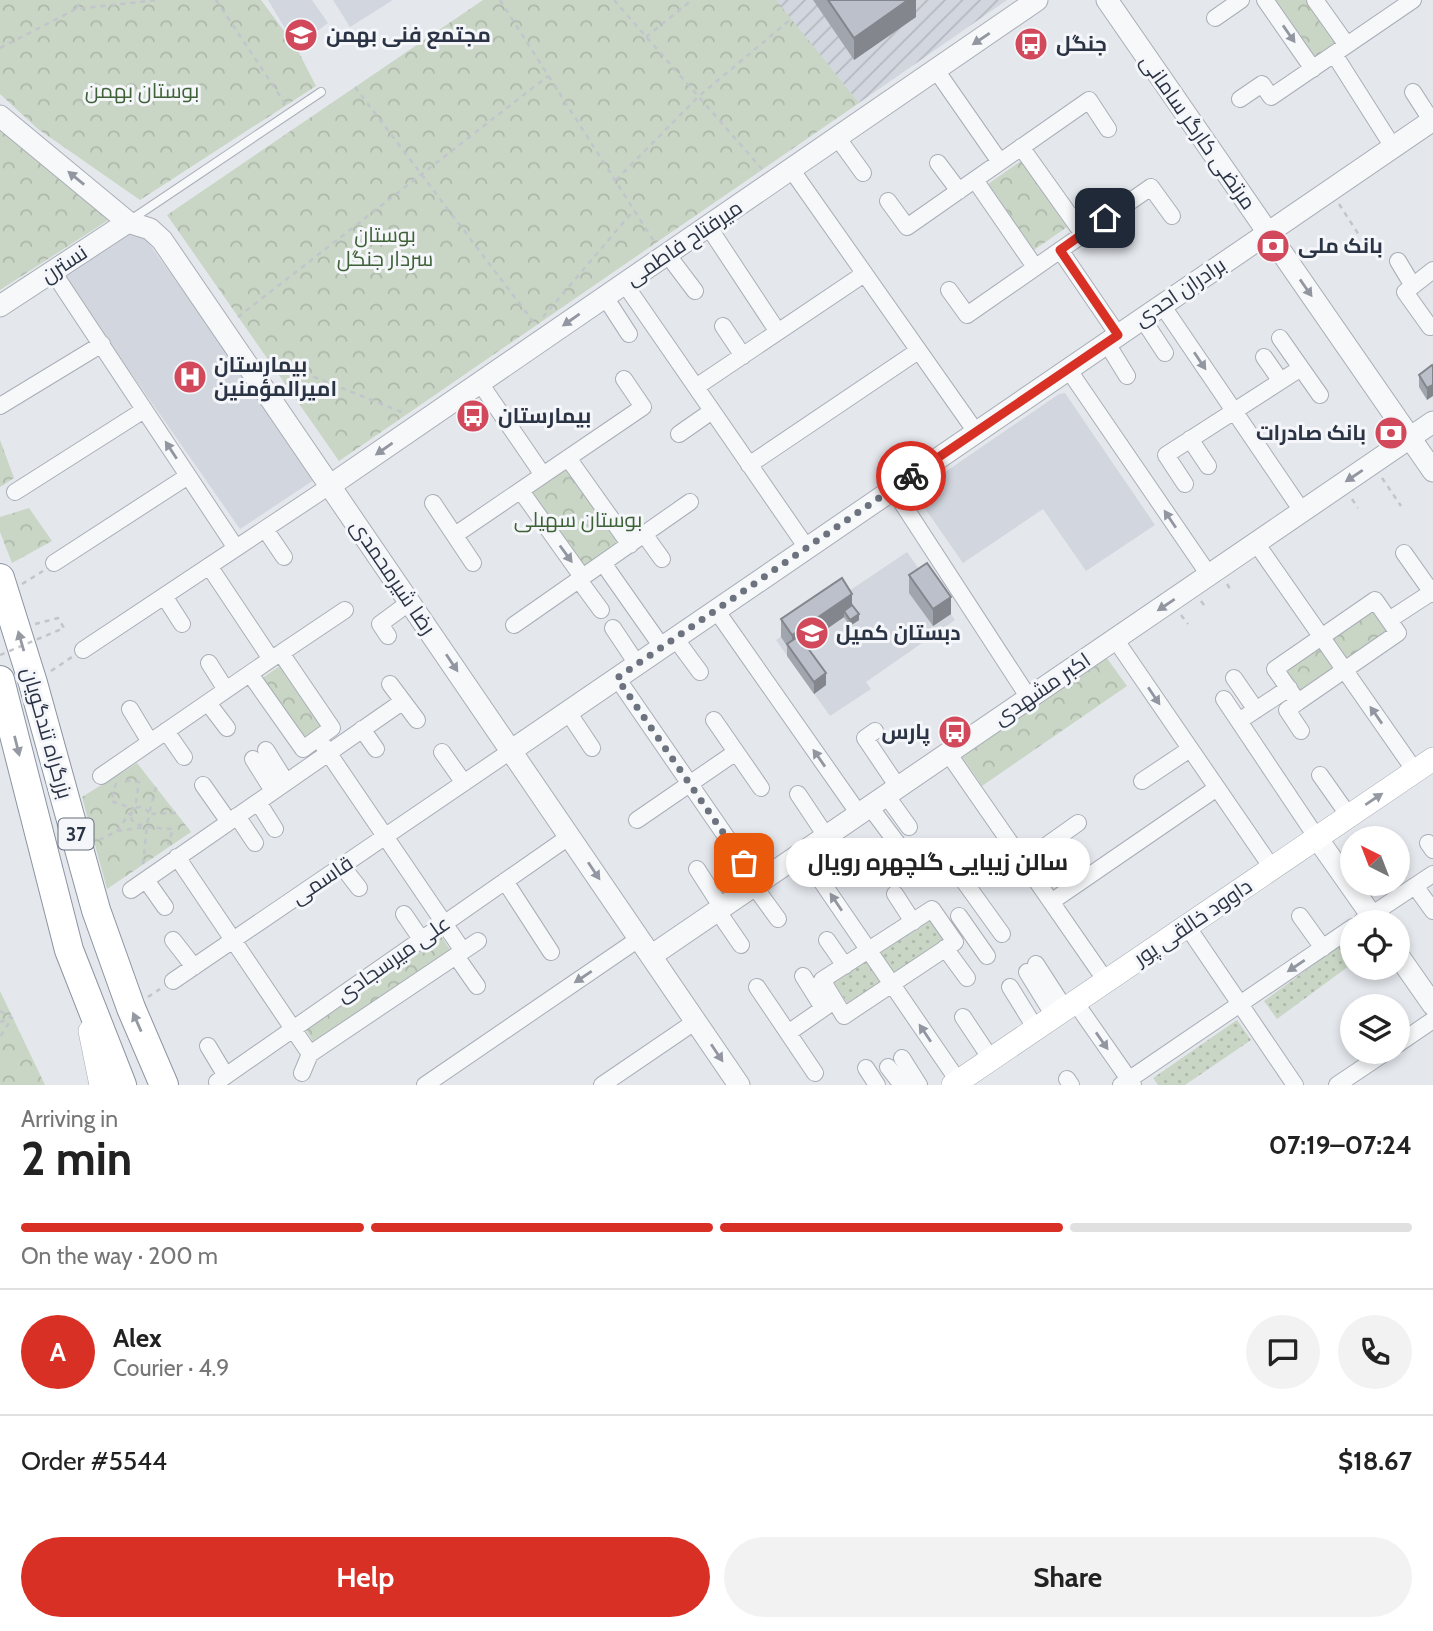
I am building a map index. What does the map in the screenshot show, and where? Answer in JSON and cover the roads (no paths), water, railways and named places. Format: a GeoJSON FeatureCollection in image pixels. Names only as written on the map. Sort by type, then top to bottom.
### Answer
{"type":"FeatureCollection","features":[{"type":"Feature","properties":{"kind":"highway","name":"بزرگراه تندگویان"},"geometry":{"type":"LineString","coordinates":[[3,586],[96,909],[131,1008],[164,1085]]}},
{"type":"Feature","properties":{"kind":"highway","name":"بزرگراه تندگویان"},"geometry":{"type":"LineString","coordinates":[[0,680],[69,950],[122,1085]]}},
{"type":"Feature","properties":{"kind":"main road","name":"داوود خالقی پور"},"geometry":{"type":"LineString","coordinates":[[957,1084],[1424,765]]}},
{"type":"Feature","properties":{"kind":"main road"},"geometry":{"type":"LineString","coordinates":[[69,950],[101,1085]]}},
{"type":"Feature","properties":{"kind":"street","name":"میرفتاح فاطمی"},"geometry":{"type":"LineString","coordinates":[[331,485],[480,383],[541,331],[605,297],[624,284],[661,249],[708,226],[1037,0]]}},
{"type":"Feature","properties":{"kind":"street","name":"مرتضی کارگر سامانی"},"geometry":{"type":"LineString","coordinates":[[1107,0],[1433,471]]}},
{"type":"Feature","properties":{"kind":"street"},"geometry":{"type":"LineString","coordinates":[[1215,18],[1241,0]]}},
{"type":"Feature","properties":{"kind":"street"},"geometry":{"type":"LineString","coordinates":[[1265,0],[1312,69]]}},
{"type":"Feature","properties":{"kind":"street"},"geometry":{"type":"LineString","coordinates":[[1315,0],[1393,147]]}},
{"type":"Feature","properties":{"kind":"street"},"geometry":{"type":"LineString","coordinates":[[1240,99],[1262,84],[1271,97],[1413,0]]}},
{"type":"Feature","properties":{"kind":"street"},"geometry":{"type":"LineString","coordinates":[[936,69],[1000,162]]}},
{"type":"Feature","properties":{"kind":"street"},"geometry":{"type":"LineString","coordinates":[[1413,92],[1433,121]]}},
{"type":"Feature","properties":{"kind":"street"},"geometry":{"type":"LineString","coordinates":[[888,201],[907,227],[1089,100],[1108,128]]}},
{"type":"Feature","properties":{"kind":"street","name":"رضا شیرمحمدی"},"geometry":{"type":"LineString","coordinates":[[0,116],[128,222],[150,229],[162,240],[739,1085]]}},
{"type":"Feature","properties":{"kind":"street","name":"برادران احدی"},"geometry":{"type":"LineString","coordinates":[[512,750],[1433,121]]}},
{"type":"Feature","properties":{"kind":"street"},"geometry":{"type":"LineString","coordinates":[[838,137],[863,173]]}},
{"type":"Feature","properties":{"kind":"street"},"geometry":{"type":"LineString","coordinates":[[1021,147],[1083,234]]}},
{"type":"Feature","properties":{"kind":"street"},"geometry":{"type":"LineString","coordinates":[[938,163],[959,191]]}},
{"type":"Feature","properties":{"kind":"street"},"geometry":{"type":"LineString","coordinates":[[782,175],[864,274],[975,432]]}},
{"type":"Feature","properties":{"kind":"street"},"geometry":{"type":"LineString","coordinates":[[975,180],[1035,267]]}},
{"type":"Feature","properties":{"kind":"street"},"geometry":{"type":"LineString","coordinates":[[949,290],[967,315],[1152,187],[1172,216]]}},
{"type":"Feature","properties":{"kind":"street","name":"نسترن"},"geometry":{"type":"LineString","coordinates":[[0,306],[128,222]]}},
{"type":"Feature","properties":{"kind":"street"},"geometry":{"type":"LineString","coordinates":[[708,226],[778,332]]}},
{"type":"Feature","properties":{"kind":"street"},"geometry":{"type":"LineString","coordinates":[[661,249],[695,291]]}},
{"type":"Feature","properties":{"kind":"street"},"geometry":{"type":"LineString","coordinates":[[1060,250],[1112,339],[1127,376]]}},
{"type":"Feature","properties":{"kind":"street"},"geometry":{"type":"LineString","coordinates":[[1398,261],[1413,286]]}},
{"type":"Feature","properties":{"kind":"street"},"geometry":{"type":"LineString","coordinates":[[1430,327],[1405,292],[1433,270]]}},
{"type":"Feature","properties":{"kind":"street"},"geometry":{"type":"LineString","coordinates":[[53,272],[236,548]]}},
{"type":"Feature","properties":{"kind":"street"},"geometry":{"type":"LineString","coordinates":[[696,387],[864,274]]}},
{"type":"Feature","properties":{"kind":"street"},"geometry":{"type":"LineString","coordinates":[[624,284],[807,548]]}},
{"type":"Feature","properties":{"kind":"street"},"geometry":{"type":"LineString","coordinates":[[605,297],[629,334]]}},
{"type":"Feature","properties":{"kind":"street"},"geometry":{"type":"LineString","coordinates":[[1162,305],[1303,511]]}},
{"type":"Feature","properties":{"kind":"street"},"geometry":{"type":"LineString","coordinates":[[1142,318],[1165,354]]}},
{"type":"Feature","properties":{"kind":"street"},"geometry":{"type":"LineString","coordinates":[[723,326],[743,356]]}},
{"type":"Feature","properties":{"kind":"street"},"geometry":{"type":"LineString","coordinates":[[1280,338],[1320,395]]}},
{"type":"Feature","properties":{"kind":"street"},"geometry":{"type":"LineString","coordinates":[[0,406],[102,344]]}},
{"type":"Feature","properties":{"kind":"street"},"geometry":{"type":"LineString","coordinates":[[749,465],[918,351]]}},
{"type":"Feature","properties":{"kind":"street"},"geometry":{"type":"LineString","coordinates":[[1264,357],[1280,380]]}},
{"type":"Feature","properties":{"kind":"street"},"geometry":{"type":"LineString","coordinates":[[1185,485],[1166,455],[1301,368]]}},
{"type":"Feature","properties":{"kind":"street"},"geometry":{"type":"LineString","coordinates":[[1068,369],[1209,575]]}},
{"type":"Feature","properties":{"kind":"street"},"geometry":{"type":"LineString","coordinates":[[455,536],[643,408],[624,379]]}},
{"type":"Feature","properties":{"kind":"street"},"geometry":{"type":"LineString","coordinates":[[480,383],[543,475]]}},
{"type":"Feature","properties":{"kind":"street"},"geometry":{"type":"LineString","coordinates":[[15,492],[144,410]]}},
{"type":"Feature","properties":{"kind":"street"},"geometry":{"type":"LineString","coordinates":[[679,434],[712,411]]}},
{"type":"Feature","properties":{"kind":"street","name":"اکبر مشهدی"},"geometry":{"type":"LineString","coordinates":[[645,947],[720,909],[1433,422]]}},
{"type":"Feature","properties":{"kind":"street"},"geometry":{"type":"LineString","coordinates":[[1190,439],[1208,466]]}},
{"type":"Feature","properties":{"kind":"street"},"geometry":{"type":"LineString","coordinates":[[568,458],[630,544]]}},
{"type":"Feature","properties":{"kind":"street"},"geometry":{"type":"LineString","coordinates":[[54,563],[188,476]]}},
{"type":"Feature","properties":{"kind":"street"},"geometry":{"type":"LineString","coordinates":[[83,650],[331,485]]}},
{"type":"Feature","properties":{"kind":"street"},"geometry":{"type":"LineString","coordinates":[[893,489],[1029,698]]}},
{"type":"Feature","properties":{"kind":"street"},"geometry":{"type":"LineString","coordinates":[[521,491],[601,610]]}},
{"type":"Feature","properties":{"kind":"street"},"geometry":{"type":"LineString","coordinates":[[514,625],[690,502]]}},
{"type":"Feature","properties":{"kind":"street"},"geometry":{"type":"LineString","coordinates":[[433,503],[473,564]]}},
{"type":"Feature","properties":{"kind":"street"},"geometry":{"type":"LineString","coordinates":[[265,528],[284,557]]}},
{"type":"Feature","properties":{"kind":"street"},"geometry":{"type":"LineString","coordinates":[[644,534],[662,559]]}},
{"type":"Feature","properties":{"kind":"street"},"geometry":{"type":"LineString","coordinates":[[1256,543],[1345,670],[1424,765]]}},
{"type":"Feature","properties":{"kind":"street"},"geometry":{"type":"LineString","coordinates":[[1389,621],[1432,593],[1404,553]]}},
{"type":"Feature","properties":{"kind":"street"},"geometry":{"type":"LineString","coordinates":[[603,563],[668,643],[700,672]]}},
{"type":"Feature","properties":{"kind":"street"},"geometry":{"type":"LineString","coordinates":[[209,566],[332,728],[303,749],[250,674]]}},
{"type":"Feature","properties":{"kind":"street"},"geometry":{"type":"LineString","coordinates":[[164,596],[182,625]]}},
{"type":"Feature","properties":{"kind":"street"},"geometry":{"type":"LineString","coordinates":[[1298,702],[1275,669],[1375,600],[1398,633],[1287,710],[1301,732]]}},
{"type":"Feature","properties":{"kind":"street"},"geometry":{"type":"LineString","coordinates":[[388,636],[380,624],[410,602]]}},
{"type":"Feature","properties":{"kind":"street"},"geometry":{"type":"LineString","coordinates":[[101,776],[345,610]]}},
{"type":"Feature","properties":{"kind":"street"},"geometry":{"type":"LineString","coordinates":[[716,610],[878,801],[909,827]]}},
{"type":"Feature","properties":{"kind":"street"},"geometry":{"type":"LineString","coordinates":[[613,628],[638,664]]}},
{"type":"Feature","properties":{"kind":"street"},"geometry":{"type":"LineString","coordinates":[[1115,639],[1272,868]]}},
{"type":"Feature","properties":{"kind":"street"},"geometry":{"type":"LineString","coordinates":[[209,663],[226,690]]}},
{"type":"Feature","properties":{"kind":"street"},"geometry":{"type":"LineString","coordinates":[[617,678],[778,919]]}},
{"type":"Feature","properties":{"kind":"street"},"geometry":{"type":"LineString","coordinates":[[1234,678],[1256,710]]}},
{"type":"Feature","properties":{"kind":"street"},"geometry":{"type":"LineString","coordinates":[[390,684],[417,720]]}},
{"type":"Feature","properties":{"kind":"street"},"geometry":{"type":"LineString","coordinates":[[1239,721],[1289,688]]}},
{"type":"Feature","properties":{"kind":"street"},"geometry":{"type":"LineString","coordinates":[[1224,699],[1363,910]]}},
{"type":"Feature","properties":{"kind":"street"},"geometry":{"type":"LineString","coordinates":[[131,890],[144,873],[177,857],[402,702]]}},
{"type":"Feature","properties":{"kind":"street"},"geometry":{"type":"LineString","coordinates":[[208,703],[227,728]]}},
{"type":"Feature","properties":{"kind":"street"},"geometry":{"type":"LineString","coordinates":[[130,709],[150,742]]}},
{"type":"Feature","properties":{"kind":"street"},"geometry":{"type":"LineString","coordinates":[[568,712],[592,748]]}},
{"type":"Feature","properties":{"kind":"street"},"geometry":{"type":"LineString","coordinates":[[714,720],[761,788]]}},
{"type":"Feature","properties":{"kind":"street"},"geometry":{"type":"LineString","coordinates":[[362,729],[376,749]]}},
{"type":"Feature","properties":{"kind":"street"},"geometry":{"type":"LineString","coordinates":[[166,731],[184,757]]}},
{"type":"Feature","properties":{"kind":"street"},"geometry":{"type":"LineString","coordinates":[[319,738],[444,924],[477,986]]}},
{"type":"Feature","properties":{"kind":"street"},"geometry":{"type":"LineString","coordinates":[[865,738],[878,801],[900,847],[888,855]]}},
{"type":"Feature","properties":{"kind":"street"},"geometry":{"type":"LineString","coordinates":[[1142,781],[1190,749]]}},
{"type":"Feature","properties":{"kind":"street","name":"قاسمی"},"geometry":{"type":"LineString","coordinates":[[173,981],[512,750]]}},
{"type":"Feature","properties":{"kind":"street"},"geometry":{"type":"LineString","coordinates":[[442,752],[464,783]]}},
{"type":"Feature","properties":{"kind":"street"},"geometry":{"type":"LineString","coordinates":[[636,820],[736,752]]}},
{"type":"Feature","properties":{"kind":"street"},"geometry":{"type":"LineString","coordinates":[[948,753],[1106,981]]}},
{"type":"Feature","properties":{"kind":"street"},"geometry":{"type":"LineString","coordinates":[[260,755],[280,786]]}},
{"type":"Feature","properties":{"kind":"street"},"geometry":{"type":"LineString","coordinates":[[1320,775],[1349,816]]}},
{"type":"Feature","properties":{"kind":"street"},"geometry":{"type":"LineString","coordinates":[[203,785],[256,843]]}},
{"type":"Feature","properties":{"kind":"street"},"geometry":{"type":"LineString","coordinates":[[1051,902],[1217,789]]}},
{"type":"Feature","properties":{"kind":"street"},"geometry":{"type":"LineString","coordinates":[[798,794],[826,836]]}},
{"type":"Feature","properties":{"kind":"street"},"geometry":{"type":"LineString","coordinates":[[258,802],[275,829]]}},
{"type":"Feature","properties":{"kind":"street"},"geometry":{"type":"LineString","coordinates":[[1023,862],[1078,823]]}},
{"type":"Feature","properties":{"kind":"street","name":"علی میرسجادی"},"geometry":{"type":"LineString","coordinates":[[208,1046],[221,1079],[570,836]]}},
{"type":"Feature","properties":{"kind":"street"},"geometry":{"type":"LineString","coordinates":[[802,853],[957,1084]]}},
{"type":"Feature","properties":{"kind":"street"},"geometry":{"type":"LineString","coordinates":[[177,857],[310,1054]]}},
{"type":"Feature","properties":{"kind":"street"},"geometry":{"type":"LineString","coordinates":[[342,866],[359,888]]}},
{"type":"Feature","properties":{"kind":"street"},"geometry":{"type":"LineString","coordinates":[[697,869],[741,945]]}},
{"type":"Feature","properties":{"kind":"street"},"geometry":{"type":"LineString","coordinates":[[144,873],[165,907]]}},
{"type":"Feature","properties":{"kind":"street"},"geometry":{"type":"LineString","coordinates":[[1383,910],[1433,874]]}},
{"type":"Feature","properties":{"kind":"street"},"geometry":{"type":"LineString","coordinates":[[961,877],[1002,934]]}},
{"type":"Feature","properties":{"kind":"street"},"geometry":{"type":"LineString","coordinates":[[505,881],[551,952]]}},
{"type":"Feature","properties":{"kind":"street"},"geometry":{"type":"LineString","coordinates":[[1415,886],[1433,911]]}},
{"type":"Feature","properties":{"kind":"street"},"geometry":{"type":"LineString","coordinates":[[895,894],[913,922]]}},
{"type":"Feature","properties":{"kind":"street"},"geometry":{"type":"LineString","coordinates":[[944,926],[978,903]]}},
{"type":"Feature","properties":{"kind":"street"},"geometry":{"type":"LineString","coordinates":[[803,976],[829,1005],[844,1016],[955,942],[932,909],[822,980],[829,1005]]}},
{"type":"Feature","properties":{"kind":"street"},"geometry":{"type":"LineString","coordinates":[[404,914],[421,939]]}},
{"type":"Feature","properties":{"kind":"street"},"geometry":{"type":"LineString","coordinates":[[959,916],[987,956]]}},
{"type":"Feature","properties":{"kind":"street"},"geometry":{"type":"LineString","coordinates":[[1300,916],[1323,947]]}},
{"type":"Feature","properties":{"kind":"street"},"geometry":{"type":"LineString","coordinates":[[1187,926],[1295,1085]]}},
{"type":"Feature","properties":{"kind":"street"},"geometry":{"type":"LineString","coordinates":[[1010,987],[1057,1014],[1128,1083],[1340,936]]}},
{"type":"Feature","properties":{"kind":"street"},"geometry":{"type":"LineString","coordinates":[[173,940],[194,967]]}},
{"type":"Feature","properties":{"kind":"street"},"geometry":{"type":"LineString","coordinates":[[827,940],[845,966]]}},
{"type":"Feature","properties":{"kind":"street"},"geometry":{"type":"LineString","coordinates":[[302,1073],[310,1054],[478,942]]}},
{"type":"Feature","properties":{"kind":"street"},"geometry":{"type":"LineString","coordinates":[[425,1085],[645,947]]}},
{"type":"Feature","properties":{"kind":"street"},"geometry":{"type":"LineString","coordinates":[[945,948],[967,978]]}},
{"type":"Feature","properties":{"kind":"street"},"geometry":{"type":"LineString","coordinates":[[1032,968],[1057,1014]]}},
{"type":"Feature","properties":{"kind":"street"},"geometry":{"type":"LineString","coordinates":[[1410,972],[1433,1005]]}},
{"type":"Feature","properties":{"kind":"street"},"geometry":{"type":"LineString","coordinates":[[757,987],[816,1073]]}},
{"type":"Feature","properties":{"kind":"street"},"geometry":{"type":"LineString","coordinates":[[788,1033],[829,1005]]}},
{"type":"Feature","properties":{"kind":"street"},"geometry":{"type":"LineString","coordinates":[[963,1017],[991,1059]]}},
{"type":"Feature","properties":{"kind":"street"},"geometry":{"type":"LineString","coordinates":[[1410,1036],[1433,1020]]}},
{"type":"Feature","properties":{"kind":"street"},"geometry":{"type":"LineString","coordinates":[[601,1085],[696,1021]]}},
{"type":"Feature","properties":{"kind":"street"},"geometry":{"type":"LineString","coordinates":[[902,1085],[895,1062],[919,1085]]}},
{"type":"Feature","properties":{"kind":"street"},"geometry":{"type":"LineString","coordinates":[[1337,1085],[1368,1064]]}},
{"type":"Feature","properties":{"kind":"street"},"geometry":{"type":"LineString","coordinates":[[866,1069],[877,1085]]}},
{"type":"Feature","properties":{"kind":"lane"},"geometry":{"type":"LineString","coordinates":[[128,222],[321,92]]}},
{"type":"Feature","properties":{"kind":"place","name":"مجتمع فنی بهمن"},"geometry":{"type":"Point","coordinates":[301,35]}},
{"type":"Feature","properties":{"kind":"place","name":"جنگل"},"geometry":{"type":"Point","coordinates":[1031,44]}},
{"type":"Feature","properties":{"kind":"place","name":"بانک ملی"},"geometry":{"type":"Point","coordinates":[1273,246]}},
{"type":"Feature","properties":{"kind":"place","name":"بیمارستان امیرالمؤمنین"},"geometry":{"type":"Point","coordinates":[190,377]}},
{"type":"Feature","properties":{"kind":"place","name":"بیمارستان"},"geometry":{"type":"Point","coordinates":[473,416]}},
{"type":"Feature","properties":{"kind":"place","name":"بانک صادرات"},"geometry":{"type":"Point","coordinates":[1391,433]}},
{"type":"Feature","properties":{"kind":"place","name":"دبستان کمیل"},"geometry":{"type":"Point","coordinates":[812,633]}},
{"type":"Feature","properties":{"kind":"place","name":"پارس"},"geometry":{"type":"Point","coordinates":[955,732]}},
{"type":"Feature","properties":{"kind":"place","name":"سالن زیبایی گلچهره رویال"},"geometry":{"type":"Point","coordinates":[744,863]}},
{"type":"Feature","properties":{"kind":"park label","name":"بوستان بهمن"},"geometry":{"type":"Point","coordinates":[142,91]}},
{"type":"Feature","properties":{"kind":"park label","name":"بوستان سردار جنگل"},"geometry":{"type":"Point","coordinates":[385,247]}},
{"type":"Feature","properties":{"kind":"park label","name":"بوستان سهیلی"},"geometry":{"type":"Point","coordinates":[578,520]}}]}
